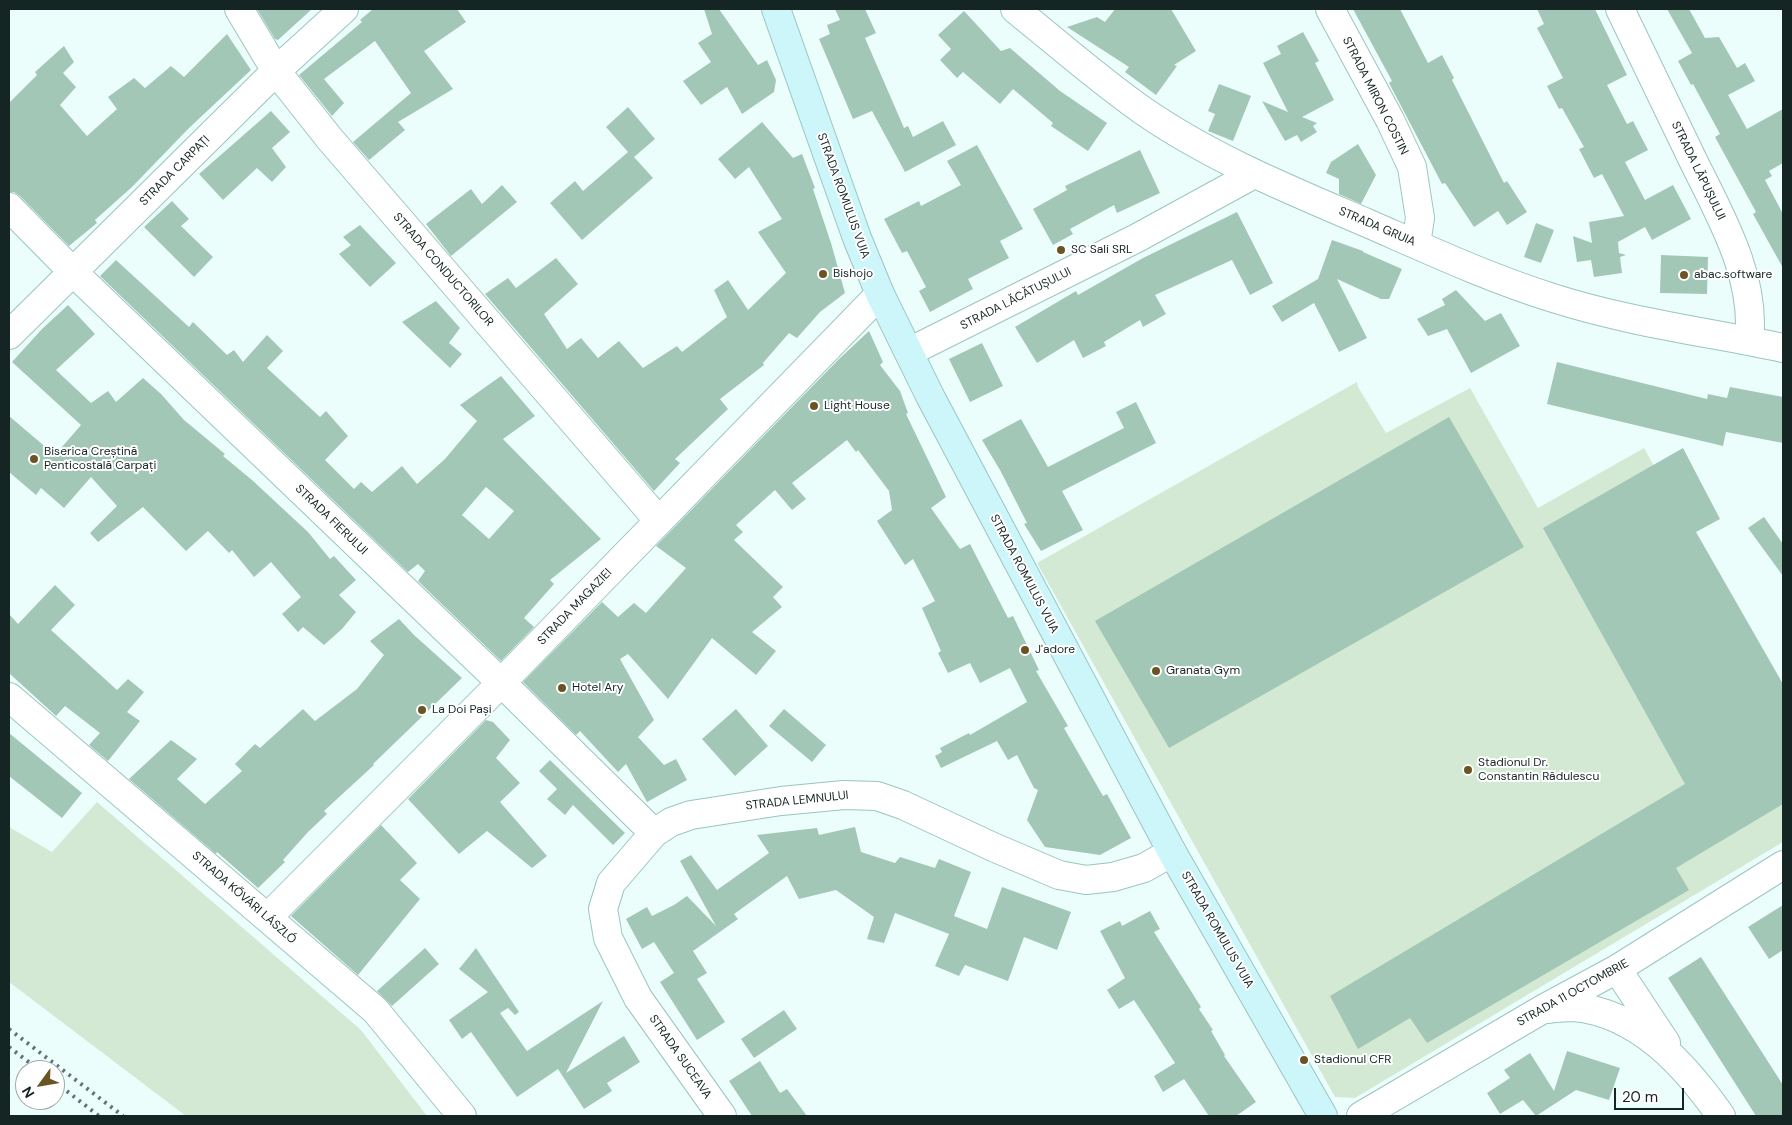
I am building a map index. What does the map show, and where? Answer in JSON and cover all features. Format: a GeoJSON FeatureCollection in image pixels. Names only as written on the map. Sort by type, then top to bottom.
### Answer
{"type":"FeatureCollection","features":[{"type":"Feature","properties":{"kind":"street","name":"STRADA CONDUCTORILOR"},"geometry":{"type":"LineString","coordinates":[[239,9],[276,71],[330,138],[659,521]]}},
{"type":"Feature","properties":{"kind":"street","name":"STRADA CARPAȚI"},"geometry":{"type":"LineString","coordinates":[[9,335],[276,71],[344,9]]}},
{"type":"Feature","properties":{"kind":"street","name":"STRADA ROMULUS VUIA"},"geometry":{"type":"LineString","coordinates":[[776,9],[857,238],[880,294],[944,422],[1172,852],[1322,1116]]}},
{"type":"Feature","properties":{"kind":"street","name":"STRADA GRUIA"},"geometry":{"type":"LineString","coordinates":[[1015,9],[1142,110],[1194,143],[1254,174],[1493,278],[1555,299],[1615,314],[1783,348]]}},
{"type":"Feature","properties":{"kind":"street","name":"STRADA MIRON COSTIN"},"geometry":{"type":"LineString","coordinates":[[1330,9],[1390,120],[1412,166],[1420,218],[1416,244]]}},
{"type":"Feature","properties":{"kind":"street","name":"STRADA LĂPUȘULUI"},"geometry":{"type":"LineString","coordinates":[[1620,9],[1733,245],[1748,296],[1751,324],[1749,341]]}},
{"type":"Feature","properties":{"kind":"street","name":"STRADA LĂCĂTUȘULUI"},"geometry":{"type":"LineString","coordinates":[[909,352],[1138,238],[1254,174]]}},
{"type":"Feature","properties":{"kind":"street","name":"STRADA FIERULUI"},"geometry":{"type":"LineString","coordinates":[[9,207],[73,272],[501,683],[654,833]]}},
{"type":"Feature","properties":{"kind":"street","name":"STRADA MAGAZIEI"},"geometry":{"type":"LineString","coordinates":[[268,918],[501,683],[880,294]]}},
{"type":"Feature","properties":{"kind":"street","name":"STRADA KŐVÁRI LÁSZLÓ"},"geometry":{"type":"LineString","coordinates":[[9,697],[375,1010],[462,1116]]}},
{"type":"Feature","properties":{"kind":"street","name":"STRADA LEMNULUI"},"geometry":{"type":"LineString","coordinates":[[638,998],[608,938],[603,908],[612,883],[654,833],[671,822],[691,815],[799,799],[844,795],[877,796],[903,805],[1058,875],[1086,880],[1113,877],[1144,868],[1172,852]]}},
{"type":"Feature","properties":{"kind":"street","name":"STRADA 11 OCTOMBRIE"},"geometry":{"type":"LineString","coordinates":[[1360,1116],[1543,1009],[1617,969],[1783,865]]}},
{"type":"Feature","properties":{"kind":"street"},"geometry":{"type":"LineString","coordinates":[[1617,969],[1680,1063],[1721,1116]]}},
{"type":"Feature","properties":{"kind":"street","name":"STRADA SUCEAVA"},"geometry":{"type":"LineString","coordinates":[[638,998],[722,1116]]}},
{"type":"Feature","properties":{"kind":"street"},"geometry":{"type":"LineString","coordinates":[[1543,1009],[1573,1007],[1613,1017],[1658,1043],[1680,1063]]}},
{"type":"Feature","properties":{"kind":"green space","name":"Stadionul Dr. Constantin Rădulescu"},"geometry":{"type":"Polygon","coordinates":[[[1357,382],[1358,387],[1386,433],[1470,388],[1538,508],[1644,448],[1783,697],[1783,842],[1355,1098],[1335,1097],[1037,563],[1357,382]]]}},
{"type":"Feature","properties":{"kind":"green space"},"geometry":{"type":"Polygon","coordinates":[[[97,802],[361,1030],[427,1116],[186,1116],[9,982],[9,827],[52,852],[97,802]]]}},
{"type":"Feature","properties":{"kind":"building"},"geometry":{"type":"Polygon","coordinates":[[[257,9],[312,9],[278,40],[275,39],[257,9]]]}},
{"type":"Feature","properties":{"kind":"building"},"geometry":{"type":"Polygon","coordinates":[[[373,9],[457,9],[466,22],[424,51],[453,89],[398,122],[405,130],[369,160],[353,142],[411,93],[375,41],[324,79],[344,103],[332,116],[299,75],[362,22],[360,20],[373,9]]]}},
{"type":"Feature","properties":{"kind":"building"},"geometry":{"type":"Polygon","coordinates":[[[704,9],[719,9],[758,65],[767,60],[776,80],[774,92],[742,114],[727,87],[701,105],[683,81],[711,62],[698,43],[712,34],[704,9]]]}},
{"type":"Feature","properties":{"kind":"building"},"geometry":{"type":"Polygon","coordinates":[[[835,9],[865,9],[876,33],[865,38],[904,128],[908,126],[913,137],[943,121],[956,145],[905,172],[872,111],[853,119],[819,39],[830,34],[827,25],[840,20],[835,9]]]}},
{"type":"Feature","properties":{"kind":"building"},"geometry":{"type":"Polygon","coordinates":[[[1115,9],[1171,9],[1196,51],[1174,65],[1177,66],[1156,95],[1125,72],[1129,67],[1067,27],[1097,17],[1105,22],[1115,9]]]}},
{"type":"Feature","properties":{"kind":"building"},"geometry":{"type":"Polygon","coordinates":[[[1353,9],[1400,9],[1428,63],[1442,55],[1454,78],[1452,80],[1504,183],[1507,181],[1527,212],[1507,225],[1498,211],[1474,227],[1445,183],[1442,184],[1389,83],[1392,81],[1353,9]]]}},
{"type":"Feature","properties":{"kind":"building"},"geometry":{"type":"Polygon","coordinates":[[[1537,9],[1595,9],[1627,75],[1607,85],[1627,124],[1633,121],[1648,150],[1625,162],[1645,200],[1673,185],[1691,219],[1652,240],[1645,227],[1618,242],[1619,253],[1626,255],[1620,257],[1622,273],[1594,277],[1591,260],[1577,262],[1573,236],[1592,243],[1589,222],[1624,216],[1602,174],[1594,178],[1579,149],[1584,147],[1562,108],[1559,109],[1547,86],[1563,78],[1537,28],[1544,24],[1537,9]]]}},
{"type":"Feature","properties":{"kind":"building"},"geometry":{"type":"Polygon","coordinates":[[[1667,9],[1689,9],[1705,38],[1719,37],[1737,68],[1745,63],[1755,81],[1728,95],[1747,129],[1783,109],[1783,163],[1769,171],[1772,176],[1765,180],[1783,214],[1783,268],[1753,214],[1756,212],[1715,137],[1720,134],[1693,84],[1691,85],[1678,61],[1692,53],[1667,9]]]}},
{"type":"Feature","properties":{"kind":"building"},"geometry":{"type":"Polygon","coordinates":[[[964,11],[1001,51],[1010,48],[1060,91],[1107,123],[1088,151],[1051,126],[1053,123],[1013,89],[1000,104],[963,72],[957,78],[940,60],[951,49],[938,35],[964,11]]]}},
{"type":"Feature","properties":{"kind":"building"},"geometry":{"type":"Polygon","coordinates":[[[1303,32],[1319,61],[1315,63],[1334,100],[1302,117],[1317,123],[1313,126],[1317,132],[1301,142],[1297,135],[1285,141],[1262,101],[1288,112],[1263,63],[1281,54],[1277,46],[1303,32]]]}},
{"type":"Feature","properties":{"kind":"building"},"geometry":{"type":"Polygon","coordinates":[[[227,34],[251,70],[189,128],[132,187],[95,220],[97,223],[69,246],[20,196],[14,192],[9,192],[9,103],[37,75],[35,72],[64,46],[74,62],[63,73],[76,87],[60,105],[87,136],[117,109],[108,97],[134,78],[145,88],[171,66],[184,77],[227,34]]]}},
{"type":"Feature","properties":{"kind":"building"},"geometry":{"type":"Polygon","coordinates":[[[1219,84],[1251,96],[1233,141],[1208,131],[1215,114],[1208,111],[1219,84]]]}},
{"type":"Feature","properties":{"kind":"building"},"geometry":{"type":"Polygon","coordinates":[[[628,107],[655,139],[634,157],[653,178],[582,240],[550,203],[575,181],[583,191],[628,152],[606,127],[628,107]]]}},
{"type":"Feature","properties":{"kind":"building"},"geometry":{"type":"Polygon","coordinates":[[[271,111],[290,132],[272,148],[286,167],[272,182],[257,168],[223,200],[199,174],[271,111]]]}},
{"type":"Feature","properties":{"kind":"building"},"geometry":{"type":"Polygon","coordinates":[[[762,122],[793,158],[802,154],[815,188],[813,189],[845,293],[820,312],[797,338],[789,333],[763,363],[764,365],[720,399],[728,409],[675,459],[680,463],[654,491],[485,294],[508,278],[516,288],[556,258],[578,284],[544,314],[567,349],[581,338],[598,358],[619,341],[643,368],[677,346],[682,352],[727,317],[714,290],[728,280],[748,310],[786,273],[758,232],[782,219],[749,167],[735,179],[718,159],[762,122]]]}},
{"type":"Feature","properties":{"kind":"building"},"geometry":{"type":"Polygon","coordinates":[[[1358,144],[1376,175],[1361,204],[1339,194],[1339,179],[1326,173],[1331,162],[1358,144]]]}},
{"type":"Feature","properties":{"kind":"building"},"geometry":{"type":"Polygon","coordinates":[[[977,145],[1023,229],[1000,241],[1009,258],[968,279],[973,289],[930,312],[919,291],[926,287],[907,251],[902,253],[884,219],[919,201],[921,206],[961,185],[947,161],[977,145]]]}},
{"type":"Feature","properties":{"kind":"building"},"geometry":{"type":"Polygon","coordinates":[[[1140,150],[1160,193],[1117,213],[1114,205],[1070,229],[1073,234],[1053,245],[1033,209],[1067,190],[1065,186],[1140,150]]]}},
{"type":"Feature","properties":{"kind":"building"},"geometry":{"type":"Polygon","coordinates":[[[502,185],[517,202],[451,256],[426,224],[471,189],[482,204],[502,185]]]}},
{"type":"Feature","properties":{"kind":"building"},"geometry":{"type":"Polygon","coordinates":[[[172,201],[189,219],[181,226],[213,257],[194,277],[144,227],[172,201]]]}},
{"type":"Feature","properties":{"kind":"building"},"geometry":{"type":"Polygon","coordinates":[[[1237,212],[1273,283],[1250,295],[1232,260],[1155,295],[1166,314],[1143,327],[1140,320],[1104,342],[1106,346],[1083,358],[1074,340],[1037,363],[1015,327],[1076,291],[1078,295],[1143,258],[1237,212]]]}},
{"type":"Feature","properties":{"kind":"building"},"geometry":{"type":"Polygon","coordinates":[[[1536,223],[1554,230],[1541,263],[1524,257],[1536,223]]]}},
{"type":"Feature","properties":{"kind":"building"},"geometry":{"type":"Polygon","coordinates":[[[360,225],[396,263],[370,287],[339,254],[351,245],[343,237],[360,225]]]}},
{"type":"Feature","properties":{"kind":"building"},"geometry":{"type":"Polygon","coordinates":[[[1332,240],[1363,251],[1402,269],[1389,299],[1381,299],[1337,279],[1367,338],[1339,352],[1314,303],[1282,322],[1272,306],[1318,279],[1332,240]]]}},
{"type":"Feature","properties":{"kind":"building","name":"abac.software"},"geometry":{"type":"Polygon","coordinates":[[[1661,255],[1708,257],[1707,294],[1660,293],[1661,255]]]}},
{"type":"Feature","properties":{"kind":"building"},"geometry":{"type":"Polygon","coordinates":[[[116,260],[189,327],[193,322],[227,355],[234,350],[243,362],[267,335],[283,351],[267,368],[320,417],[326,411],[348,436],[325,460],[354,489],[361,482],[372,492],[402,466],[417,484],[445,459],[477,421],[460,405],[501,376],[535,416],[503,439],[601,539],[550,580],[554,584],[524,618],[534,627],[501,661],[418,581],[425,571],[418,564],[408,572],[100,276],[116,260]],[[486,487],[462,515],[489,539],[514,511],[486,487]]]}},
{"type":"Feature","properties":{"kind":"building"},"geometry":{"type":"Polygon","coordinates":[[[1456,290],[1485,321],[1501,313],[1520,346],[1471,373],[1447,329],[1428,336],[1417,319],[1445,305],[1442,299],[1456,290]]]}},
{"type":"Feature","properties":{"kind":"building"},"geometry":{"type":"Polygon","coordinates":[[[436,301],[460,328],[449,343],[462,354],[450,368],[402,322],[436,301]]]}},
{"type":"Feature","properties":{"kind":"building"},"geometry":{"type":"Polygon","coordinates":[[[68,305],[95,334],[56,370],[91,403],[108,391],[116,402],[143,378],[161,394],[184,420],[225,454],[223,456],[308,532],[330,559],[334,556],[356,580],[339,595],[356,612],[342,629],[324,645],[303,627],[298,632],[282,614],[301,597],[271,562],[254,577],[232,550],[229,553],[208,531],[186,551],[143,507],[98,542],[90,533],[117,506],[91,477],[64,508],[41,488],[36,495],[9,472],[9,416],[55,455],[81,425],[12,362],[42,329],[68,305]]]}},
{"type":"Feature","properties":{"kind":"building"},"geometry":{"type":"Polygon","coordinates":[[[869,331],[883,362],[880,365],[900,391],[908,413],[906,414],[946,497],[931,508],[960,549],[970,544],[1008,618],[1013,616],[1039,670],[1036,671],[1068,726],[1064,728],[1103,796],[1107,794],[1131,838],[1100,855],[1045,847],[1027,820],[1038,790],[1034,788],[1017,755],[1008,760],[997,741],[941,768],[935,756],[942,752],[940,748],[969,733],[970,735],[1027,702],[1010,668],[980,683],[970,663],[948,673],[938,653],[941,651],[922,608],[935,601],[913,559],[905,565],[877,521],[892,510],[889,491],[858,450],[856,452],[847,440],[792,483],[806,499],[792,510],[775,490],[736,525],[743,532],[734,540],[783,587],[773,597],[782,607],[752,632],[776,651],[756,675],[712,638],[668,699],[628,654],[620,659],[654,720],[638,737],[664,765],[676,759],[687,780],[647,802],[626,764],[618,772],[580,731],[576,735],[523,682],[602,602],[618,617],[634,603],[646,613],[686,568],[656,546],[839,359],[869,331]]]}},
{"type":"Feature","properties":{"kind":"building"},"geometry":{"type":"Polygon","coordinates":[[[982,343],[1003,386],[970,402],[949,359],[982,343]]]}},
{"type":"Feature","properties":{"kind":"building"},"geometry":{"type":"Polygon","coordinates":[[[1557,362],[1707,399],[1708,394],[1727,398],[1730,387],[1783,397],[1783,443],[1726,432],[1723,446],[1547,404],[1557,362]]]}},
{"type":"Feature","properties":{"kind":"building"},"geometry":{"type":"Polygon","coordinates":[[[1136,402],[1156,443],[1062,491],[1083,530],[1041,551],[1024,524],[1027,523],[1000,470],[982,440],[1021,419],[1048,467],[1124,428],[1116,412],[1136,402]]]}},
{"type":"Feature","properties":{"kind":"building"},"geometry":{"type":"Polygon","coordinates":[[[1449,417],[1524,547],[1169,748],[1095,621],[1449,417]]]}},
{"type":"Feature","properties":{"kind":"building"},"geometry":{"type":"Polygon","coordinates":[[[1683,448],[1720,519],[1696,532],[1783,684],[1783,804],[1676,868],[1689,890],[1427,1043],[1410,1018],[1358,1049],[1330,996],[1685,784],[1543,528],[1683,448]]]}},
{"type":"Feature","properties":{"kind":"building"},"geometry":{"type":"Polygon","coordinates":[[[1764,517],[1783,544],[1783,576],[1748,528],[1764,517]]]}},
{"type":"Feature","properties":{"kind":"building"},"geometry":{"type":"Polygon","coordinates":[[[55,585],[75,605],[51,630],[117,690],[128,679],[144,692],[127,712],[140,721],[108,761],[89,745],[100,733],[65,706],[56,716],[9,673],[9,614],[18,624],[55,585]]]}},
{"type":"Feature","properties":{"kind":"building"},"geometry":{"type":"Polygon","coordinates":[[[399,619],[462,678],[374,765],[324,811],[327,814],[283,860],[285,862],[258,888],[129,779],[171,740],[197,759],[177,779],[205,804],[242,771],[235,764],[255,744],[260,748],[303,709],[315,721],[357,689],[384,655],[370,641],[399,619]]]}},
{"type":"Feature","properties":{"kind":"building"},"geometry":{"type":"Polygon","coordinates":[[[736,709],[768,746],[735,776],[702,739],[736,709]]]}},
{"type":"Feature","properties":{"kind":"building"},"geometry":{"type":"Polygon","coordinates":[[[784,709],[826,745],[812,762],[769,726],[784,709]]]}},
{"type":"Feature","properties":{"kind":"building"},"geometry":{"type":"Polygon","coordinates":[[[486,720],[493,722],[510,740],[496,758],[520,783],[500,802],[547,856],[532,868],[487,831],[459,854],[408,799],[486,720]]]}},
{"type":"Feature","properties":{"kind":"building"},"geometry":{"type":"Polygon","coordinates":[[[9,733],[82,793],[62,818],[9,776],[9,733]]]}},
{"type":"Feature","properties":{"kind":"building"},"geometry":{"type":"Polygon","coordinates":[[[550,760],[625,833],[613,845],[573,805],[565,815],[547,799],[557,789],[539,771],[550,760]]]}},
{"type":"Feature","properties":{"kind":"building"},"geometry":{"type":"Polygon","coordinates":[[[381,825],[417,863],[400,880],[420,899],[358,975],[291,916],[381,825]]]}},
{"type":"Feature","properties":{"kind":"building"},"geometry":{"type":"Polygon","coordinates":[[[855,827],[861,852],[895,863],[900,857],[935,868],[939,859],[971,872],[954,916],[987,929],[1002,887],[1071,912],[1057,950],[1024,937],[1008,981],[965,965],[959,976],[935,966],[949,934],[895,913],[884,943],[867,939],[874,917],[836,890],[799,899],[787,876],[734,914],[738,919],[693,951],[707,973],[697,979],[725,1022],[697,1040],[660,982],[674,973],[654,942],[642,949],[626,919],[647,907],[652,916],[687,896],[716,926],[680,861],[691,855],[717,890],[769,853],[757,835],[817,828],[819,835],[855,827]]]}},
{"type":"Feature","properties":{"kind":"building"},"geometry":{"type":"Polygon","coordinates":[[[1783,905],[1783,950],[1769,959],[1748,927],[1783,905]]]}},
{"type":"Feature","properties":{"kind":"building"},"geometry":{"type":"Polygon","coordinates":[[[1150,911],[1160,929],[1154,932],[1201,1007],[1199,1009],[1213,1030],[1211,1031],[1224,1056],[1256,1102],[1236,1116],[1209,1116],[1184,1079],[1163,1092],[1154,1076],[1175,1063],[1134,1000],[1119,1009],[1107,990],[1125,978],[1100,931],[1120,921],[1122,926],[1150,911]]]}},
{"type":"Feature","properties":{"kind":"building"},"geometry":{"type":"Polygon","coordinates":[[[425,948],[439,964],[392,1006],[377,991],[425,948]]]}},
{"type":"Feature","properties":{"kind":"building"},"geometry":{"type":"Polygon","coordinates":[[[476,948],[519,1012],[515,1015],[508,1008],[500,1013],[527,1051],[603,1001],[566,1073],[624,1036],[640,1062],[607,1083],[612,1091],[584,1109],[558,1069],[517,1097],[471,1032],[462,1039],[449,1020],[488,992],[459,969],[476,948]]]}},
{"type":"Feature","properties":{"kind":"building"},"geometry":{"type":"Polygon","coordinates":[[[1701,957],[1783,1085],[1783,1116],[1756,1116],[1668,978],[1701,957]]]}},
{"type":"Feature","properties":{"kind":"building"},"geometry":{"type":"Polygon","coordinates":[[[784,1010],[797,1029],[754,1058],[741,1039],[784,1010]]]}},
{"type":"Feature","properties":{"kind":"building"},"geometry":{"type":"Polygon","coordinates":[[[1567,1051],[1620,1068],[1609,1100],[1576,1090],[1536,1116],[1523,1100],[1500,1114],[1487,1093],[1510,1078],[1504,1070],[1530,1053],[1554,1091],[1567,1051]]]}},
{"type":"Feature","properties":{"kind":"building"},"geometry":{"type":"Polygon","coordinates":[[[760,1061],[780,1093],[787,1089],[807,1116],[752,1116],[729,1081],[760,1061]]]}},
{"type":"Feature","properties":{"kind":"railway"},"geometry":{"type":"LineString","coordinates":[[9,1029],[123,1116]]}},
{"type":"Feature","properties":{"kind":"railway"},"geometry":{"type":"LineString","coordinates":[[9,1047],[26,1060]]}},
{"type":"Feature","properties":{"kind":"railway"},"geometry":{"type":"LineString","coordinates":[[65,1090],[99,1116]]}},
{"type":"Feature","properties":{"kind":"place","name":"SC Sali SRL"},"geometry":{"type":"Point","coordinates":[1061,250]}},
{"type":"Feature","properties":{"kind":"place","name":"Bishojo"},"geometry":{"type":"Point","coordinates":[823,274]}},
{"type":"Feature","properties":{"kind":"place","name":"abac.software"},"geometry":{"type":"Point","coordinates":[1684,275]}},
{"type":"Feature","properties":{"kind":"place","name":"Light House"},"geometry":{"type":"Point","coordinates":[814,406]}},
{"type":"Feature","properties":{"kind":"place","name":"Biserica Creștină Penticostală Carpați"},"geometry":{"type":"Point","coordinates":[34,459]}},
{"type":"Feature","properties":{"kind":"place","name":"J'adore"},"geometry":{"type":"Point","coordinates":[1025,650]}},
{"type":"Feature","properties":{"kind":"place","name":"Granata Gym"},"geometry":{"type":"Point","coordinates":[1156,671]}},
{"type":"Feature","properties":{"kind":"place","name":"Hotel Ary"},"geometry":{"type":"Point","coordinates":[562,688]}},
{"type":"Feature","properties":{"kind":"place","name":"La Doi Pași"},"geometry":{"type":"Point","coordinates":[422,710]}},
{"type":"Feature","properties":{"kind":"place","name":"Stadionul Dr. Constantin Rădulescu"},"geometry":{"type":"Point","coordinates":[1468,770]}},
{"type":"Feature","properties":{"kind":"place","name":"Stadionul CFR"},"geometry":{"type":"Point","coordinates":[1304,1060]}}]}
